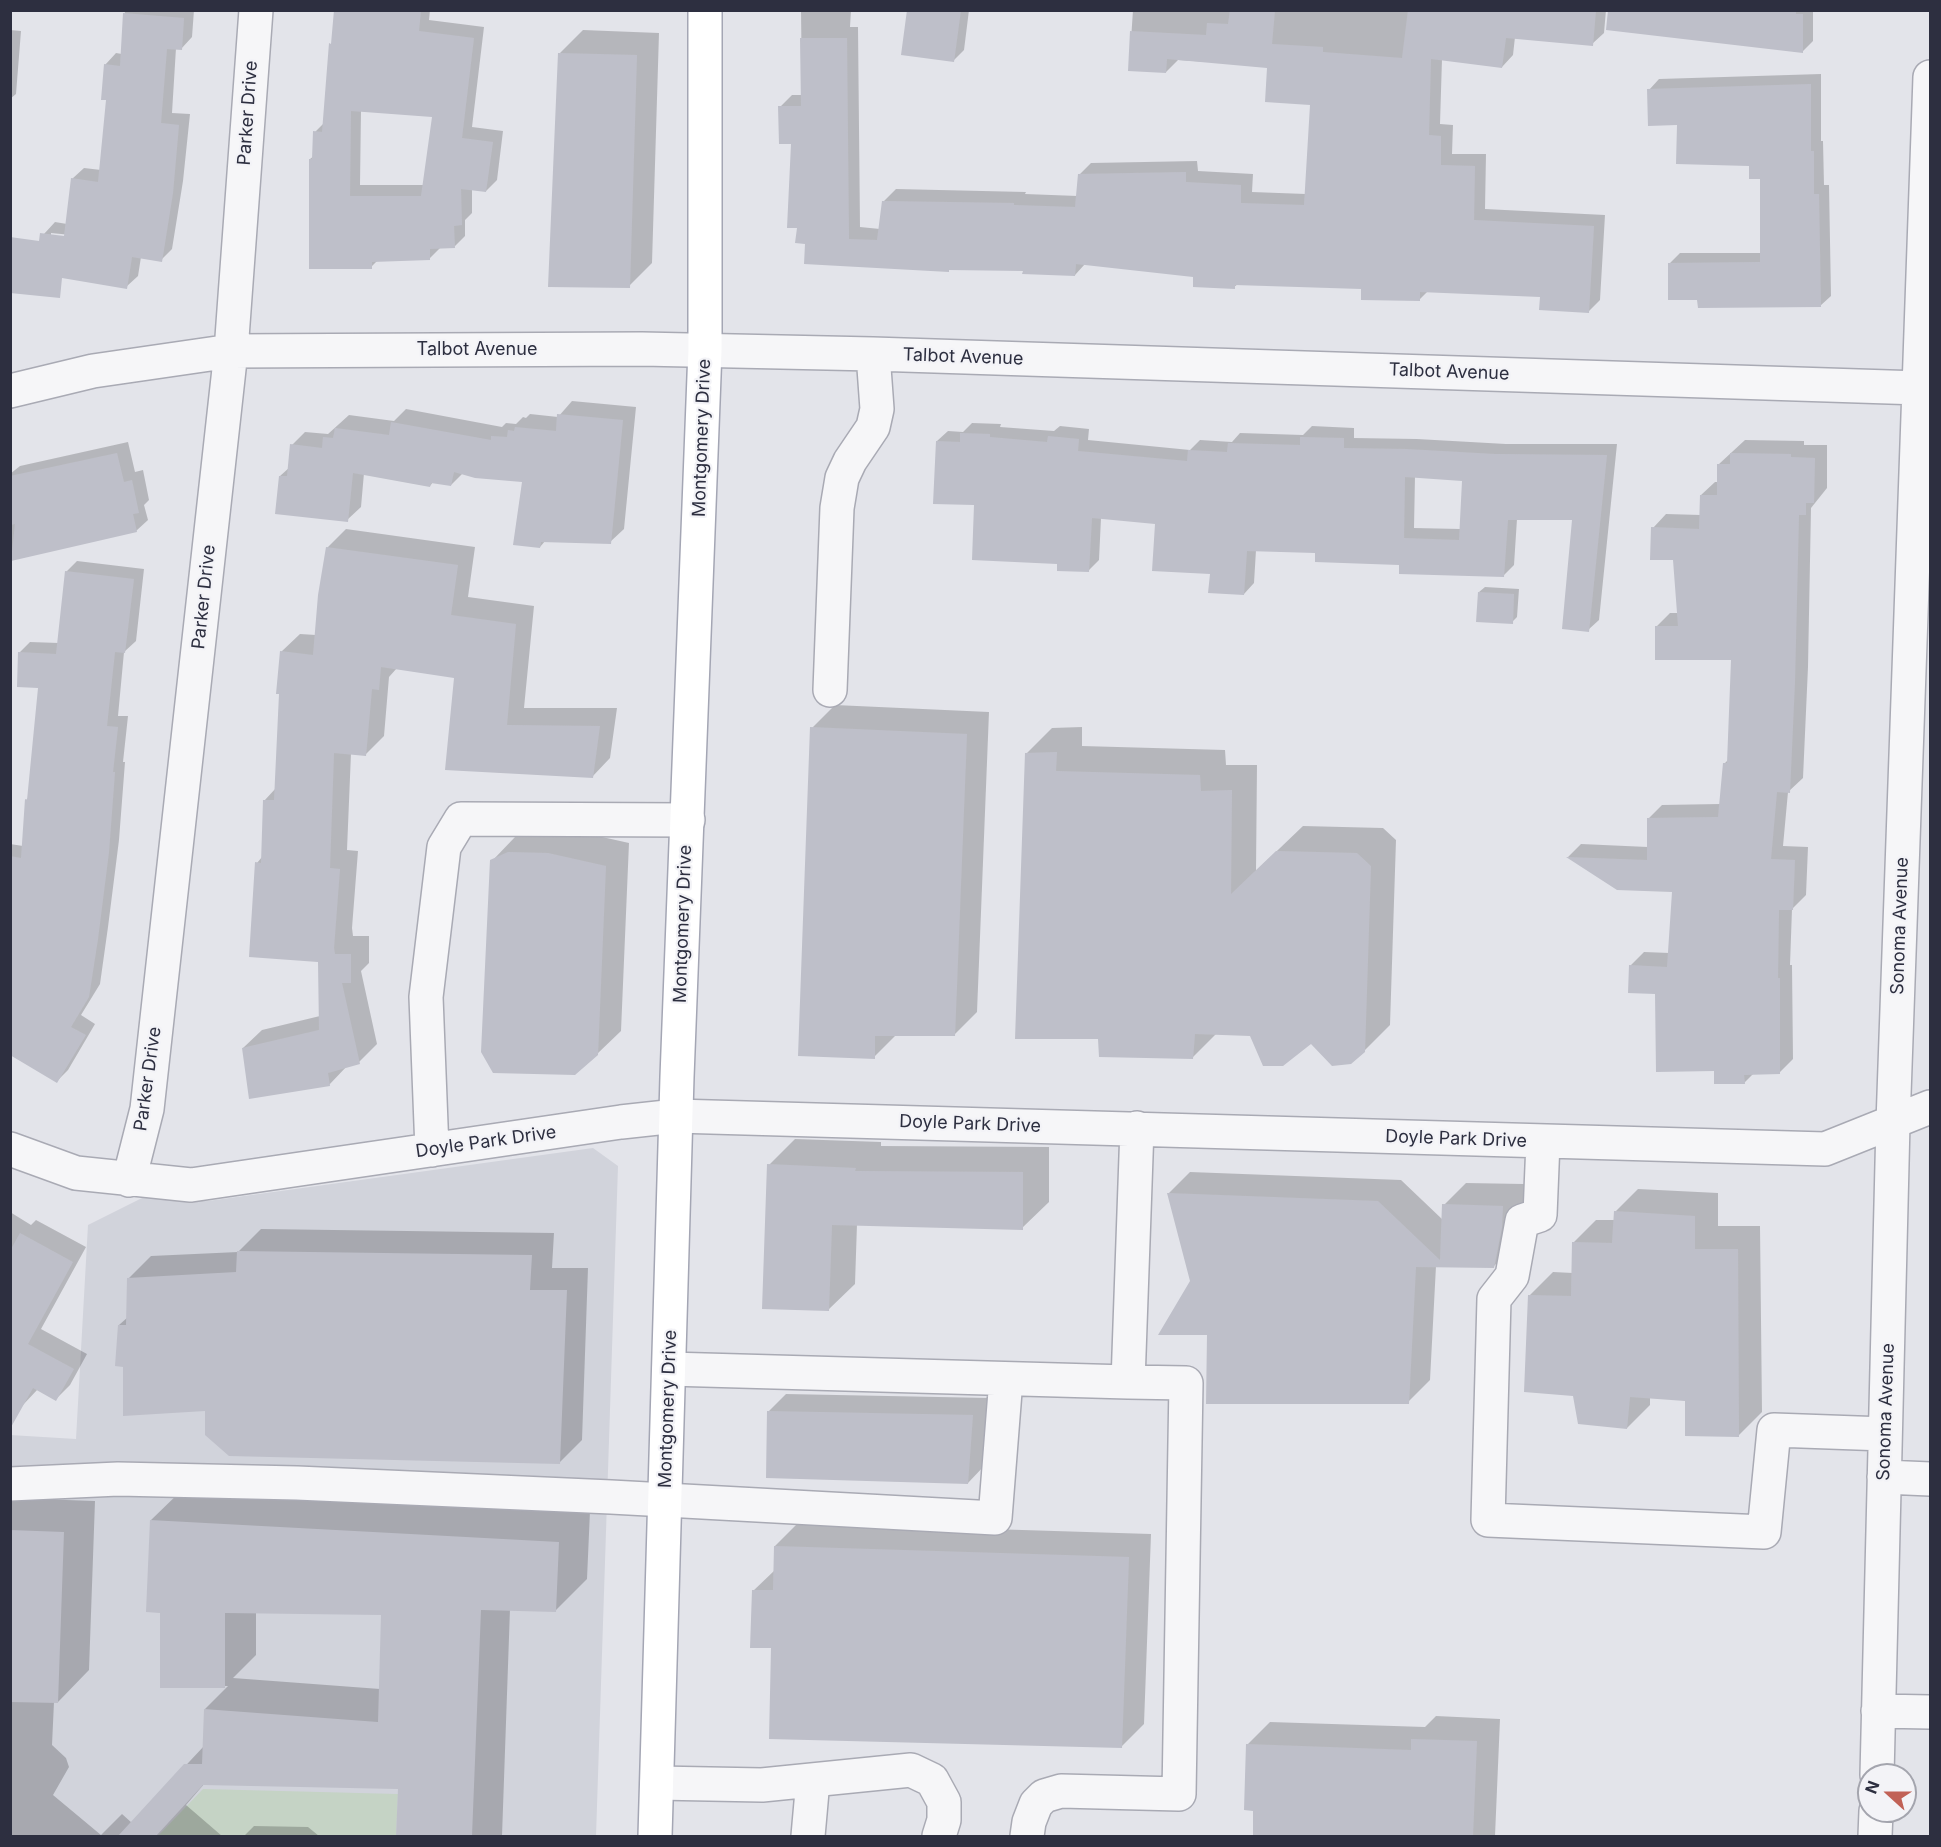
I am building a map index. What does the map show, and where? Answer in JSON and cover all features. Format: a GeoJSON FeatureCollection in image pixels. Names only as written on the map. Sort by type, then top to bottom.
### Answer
{"type":"FeatureCollection","features":[{"type":"Feature","properties":{"kind":"main road","name":"Montgomery Drive"},"geometry":{"type":"LineString","coordinates":[[655,1836],[676,1116],[705,350],[705,10]]}},
{"type":"Feature","properties":{"kind":"street","name":"Parker Drive"},"geometry":{"type":"LineString","coordinates":[[129,1180],[147,1109],[231,351],[256,10]]}},
{"type":"Feature","properties":{"kind":"street","name":"Sonoma Avenue"},"geometry":{"type":"LineString","coordinates":[[1876,1763],[1893,1123],[1930,77]]}},
{"type":"Feature","properties":{"kind":"street","name":"Talbot Avenue"},"geometry":{"type":"LineString","coordinates":[[10,391],[93,371],[231,351],[705,350],[1920,388]]}},
{"type":"Feature","properties":{"kind":"street"},"geometry":{"type":"LineString","coordinates":[[830,690],[837,508],[842,478],[850,461],[873,428],[877,409],[873,354]]}},
{"type":"Feature","properties":{"kind":"street"},"geometry":{"type":"LineString","coordinates":[[432,1150],[426,997],[444,847],[461,819],[688,820]]}},
{"type":"Feature","properties":{"kind":"street","name":"Doyle Park Drive"},"geometry":{"type":"LineString","coordinates":[[10,1149],[76,1173],[191,1185],[621,1122],[676,1116],[1825,1149],[1930,1107]]}},
{"type":"Feature","properties":{"kind":"street"},"geometry":{"type":"LineString","coordinates":[[1128,1382],[1137,1128]]}},
{"type":"Feature","properties":{"kind":"street"},"geometry":{"type":"LineString","coordinates":[[1543,1142],[1540,1215],[1522,1221],[1512,1276],[1494,1299],[1488,1520],[1764,1532],[1774,1430],[1885,1434]]}},
{"type":"Feature","properties":{"kind":"street"},"geometry":{"type":"LineString","coordinates":[[669,1369],[1186,1383],[1179,1794],[1061,1791],[1044,1796],[1036,1804],[1029,1822],[1027,1836]]}},
{"type":"Feature","properties":{"kind":"street"},"geometry":{"type":"LineString","coordinates":[[10,1484],[118,1479],[297,1483],[665,1499],[995,1518],[1006,1379]]}},
{"type":"Feature","properties":{"kind":"street"},"geometry":{"type":"LineString","coordinates":[[1884,1477],[1930,1479]]}},
{"type":"Feature","properties":{"kind":"street"},"geometry":{"type":"LineString","coordinates":[[1878,1711],[1930,1712]]}},
{"type":"Feature","properties":{"kind":"street"},"geometry":{"type":"LineString","coordinates":[[657,1783],[762,1785],[911,1770],[932,1780],[944,1802],[944,1820],[939,1836]]}},
{"type":"Feature","properties":{"kind":"street"},"geometry":{"type":"LineString","coordinates":[[808,1836],[813,1780]]}},
{"type":"Feature","properties":{"kind":"shaded area"},"geometry":{"type":"Polygon","coordinates":[[[593,1148],[618,1166],[596,1836],[11,1836],[10,1435],[76,1439],[88,1225],[148,1195],[208,1201],[593,1148]]]}},
{"type":"Feature","properties":{"kind":"green space"},"geometry":{"type":"Polygon","coordinates":[[[203,1789],[398,1794],[396,1836],[158,1836],[203,1789]]]}},
{"type":"Feature","properties":{"kind":"building"},"geometry":{"type":"Polygon","coordinates":[[[334,10],[421,10],[419,31],[474,38],[462,138],[493,142],[486,192],[461,189],[462,225],[454,226],[455,248],[430,249],[430,260],[372,262],[372,269],[309,269],[309,159],[312,159],[313,131],[322,132],[329,43],[331,44],[334,10]],[[351,111],[350,196],[421,196],[432,117],[351,111]]]}},
{"type":"Feature","properties":{"kind":"building"},"geometry":{"type":"Polygon","coordinates":[[[907,10],[961,10],[954,62],[901,55],[907,10]]]}},
{"type":"Feature","properties":{"kind":"building"},"geometry":{"type":"Polygon","coordinates":[[[1230,10],[1275,10],[1272,44],[1323,47],[1323,52],[1402,58],[1408,10],[1596,10],[1593,46],[1506,38],[1502,68],[1431,59],[1429,135],[1441,136],[1441,165],[1475,166],[1474,220],[1594,226],[1589,313],[1539,310],[1540,297],[1420,292],[1420,301],[1361,300],[1361,289],[1235,285],[1235,289],[1193,287],[1193,277],[1076,264],[1075,276],[1022,274],[1023,271],[949,270],[949,272],[804,264],[805,244],[795,243],[797,228],[787,228],[791,144],[779,144],[778,106],[801,106],[800,38],[847,38],[849,239],[877,240],[882,201],[1014,203],[1014,205],[1075,207],[1078,174],[1186,172],[1186,182],[1241,185],[1241,203],[1304,205],[1310,105],[1265,102],[1267,68],[1167,59],[1166,73],[1128,71],[1130,31],[1206,35],[1207,23],[1228,24],[1230,10]]]}},
{"type":"Feature","properties":{"kind":"building"},"geometry":{"type":"Polygon","coordinates":[[[1608,10],[1796,10],[1796,14],[1803,14],[1803,53],[1606,30],[1608,10]]]}},
{"type":"Feature","properties":{"kind":"building"},"geometry":{"type":"Polygon","coordinates":[[[123,13],[184,18],[182,50],[167,49],[161,123],[179,125],[173,193],[162,262],[132,257],[127,289],[62,278],[60,298],[10,293],[10,237],[39,241],[40,233],[64,236],[71,178],[98,182],[106,100],[101,100],[104,64],[120,66],[123,13]]]}},
{"type":"Feature","properties":{"kind":"building"},"geometry":{"type":"Polygon","coordinates":[[[558,53],[637,55],[630,288],[548,287],[558,53]]]}},
{"type":"Feature","properties":{"kind":"building"},"geometry":{"type":"Polygon","coordinates":[[[1811,84],[1811,151],[1814,151],[1814,194],[1819,194],[1821,307],[1698,308],[1697,300],[1668,300],[1668,263],[1760,262],[1760,179],[1749,179],[1749,166],[1676,164],[1677,125],[1648,126],[1647,89],[1811,84]]]}},
{"type":"Feature","properties":{"kind":"building"},"geometry":{"type":"Polygon","coordinates":[[[557,414],[623,420],[611,544],[541,542],[540,548],[513,545],[522,482],[475,478],[454,472],[451,486],[431,483],[430,487],[353,473],[348,522],[275,514],[279,476],[287,476],[290,444],[322,448],[323,437],[333,438],[335,428],[389,435],[391,422],[491,440],[491,436],[507,437],[508,430],[514,431],[515,427],[556,431],[557,414]]]}},
{"type":"Feature","properties":{"kind":"building"},"geometry":{"type":"Polygon","coordinates":[[[960,433],[990,434],[990,437],[1047,442],[1048,436],[1079,439],[1078,451],[1187,461],[1188,450],[1227,452],[1228,443],[1300,445],[1300,437],[1344,438],[1344,448],[1495,454],[1607,455],[1589,632],[1562,629],[1572,520],[1508,520],[1504,577],[1399,574],[1399,565],[1315,562],[1315,553],[1247,551],[1244,595],[1208,593],[1210,574],[1152,571],[1155,524],[1092,518],[1089,572],[1057,571],[1057,564],[972,560],[974,505],[933,504],[936,441],[960,442],[960,433]],[[1405,477],[1404,538],[1459,540],[1462,481],[1405,477]]]}},
{"type":"Feature","properties":{"kind":"building"},"geometry":{"type":"Polygon","coordinates":[[[117,453],[124,482],[132,480],[139,513],[133,514],[137,532],[11,561],[15,524],[10,525],[10,476],[117,453]]]}},
{"type":"Feature","properties":{"kind":"building"},"geometry":{"type":"Polygon","coordinates":[[[1730,453],[1791,454],[1791,457],[1815,458],[1814,503],[1806,503],[1806,515],[1799,515],[1790,793],[1777,792],[1771,859],[1795,860],[1793,910],[1779,910],[1780,1074],[1744,1075],[1745,1084],[1714,1084],[1714,1071],[1656,1072],[1655,994],[1628,993],[1629,965],[1667,967],[1672,892],[1617,890],[1566,857],[1647,860],[1647,818],[1718,817],[1723,763],[1727,763],[1731,660],[1655,660],[1655,626],[1678,626],[1673,560],[1650,560],[1651,527],[1699,529],[1700,495],[1717,495],[1717,464],[1730,464],[1730,453]]]}},
{"type":"Feature","properties":{"kind":"building"},"geometry":{"type":"Polygon","coordinates":[[[326,547],[458,565],[451,615],[516,624],[507,725],[600,726],[593,778],[445,770],[454,678],[381,667],[379,690],[372,689],[366,756],[334,753],[330,868],[340,869],[334,948],[335,954],[351,954],[351,983],[342,983],[360,1064],[328,1073],[330,1086],[249,1099],[242,1048],[319,1030],[318,962],[249,957],[255,862],[261,863],[263,800],[274,800],[279,694],[276,694],[280,651],[313,655],[318,595],[326,547]]]}},
{"type":"Feature","properties":{"kind":"building"},"geometry":{"type":"Polygon","coordinates":[[[65,571],[134,579],[125,653],[115,652],[107,726],[118,727],[109,852],[98,939],[89,997],[71,1027],[86,1035],[57,1083],[10,1055],[10,856],[21,858],[25,799],[27,800],[38,688],[17,687],[18,652],[56,654],[65,571]]]}},
{"type":"Feature","properties":{"kind":"building"},"geometry":{"type":"Polygon","coordinates":[[[1478,592],[1514,594],[1513,624],[1476,622],[1478,592]]]}},
{"type":"Feature","properties":{"kind":"building"},"geometry":{"type":"Polygon","coordinates":[[[810,727],[967,734],[955,1036],[875,1036],[875,1059],[798,1056],[810,727]]]}},
{"type":"Feature","properties":{"kind":"building"},"geometry":{"type":"Polygon","coordinates":[[[1057,752],[1056,771],[1200,775],[1201,791],[1232,790],[1231,894],[1276,851],[1357,853],[1371,866],[1365,1052],[1351,1064],[1332,1066],[1311,1044],[1283,1066],[1263,1066],[1250,1036],[1195,1034],[1193,1059],[1099,1057],[1098,1039],[1015,1039],[1025,753],[1057,752]]]}},
{"type":"Feature","properties":{"kind":"building"},"geometry":{"type":"Polygon","coordinates":[[[508,852],[548,853],[606,866],[598,1055],[575,1075],[493,1073],[481,1052],[490,860],[508,852]]]}},
{"type":"Feature","properties":{"kind":"building"},"geometry":{"type":"Polygon","coordinates":[[[767,1164],[856,1168],[855,1171],[1023,1172],[1023,1230],[832,1225],[829,1311],[762,1309],[767,1164]]]}},
{"type":"Feature","properties":{"kind":"building"},"geometry":{"type":"Polygon","coordinates":[[[1167,1193],[1378,1201],[1440,1260],[1442,1204],[1503,1206],[1502,1227],[1494,1268],[1416,1267],[1409,1404],[1206,1404],[1207,1335],[1158,1335],[1190,1281],[1167,1193]]]}},
{"type":"Feature","properties":{"kind":"building"},"geometry":{"type":"Polygon","coordinates":[[[1614,1211],[1695,1216],[1695,1249],[1738,1249],[1739,1437],[1685,1436],[1685,1401],[1630,1397],[1627,1429],[1578,1424],[1573,1396],[1524,1392],[1528,1295],[1571,1296],[1572,1242],[1612,1243],[1614,1211]]]}},
{"type":"Feature","properties":{"kind":"building"},"geometry":{"type":"Polygon","coordinates":[[[20,1233],[73,1262],[28,1344],[74,1369],[56,1401],[33,1388],[10,1429],[10,1251],[20,1233]]]}},
{"type":"Feature","properties":{"kind":"building"},"geometry":{"type":"Polygon","coordinates":[[[237,1251],[532,1255],[530,1290],[567,1290],[560,1464],[229,1456],[205,1435],[205,1411],[123,1416],[123,1367],[115,1366],[118,1325],[126,1325],[127,1278],[236,1272],[237,1251]]]}},
{"type":"Feature","properties":{"kind":"building"},"geometry":{"type":"Polygon","coordinates":[[[767,1411],[973,1415],[968,1484],[766,1478],[767,1411]]]}},
{"type":"Feature","properties":{"kind":"building"},"geometry":{"type":"Polygon","coordinates":[[[150,1520],[559,1542],[556,1612],[481,1610],[472,1836],[396,1836],[398,1789],[203,1785],[156,1836],[118,1836],[184,1764],[202,1764],[204,1709],[378,1722],[381,1615],[225,1613],[225,1688],[160,1688],[160,1613],[146,1612],[150,1520]]]}},
{"type":"Feature","properties":{"kind":"building"},"geometry":{"type":"Polygon","coordinates":[[[10,1530],[64,1532],[58,1703],[10,1702],[10,1530]]]}},
{"type":"Feature","properties":{"kind":"building"},"geometry":{"type":"Polygon","coordinates":[[[774,1546],[1129,1557],[1122,1748],[769,1739],[771,1648],[750,1648],[752,1590],[773,1590],[774,1546]]]}},
{"type":"Feature","properties":{"kind":"building"},"geometry":{"type":"Polygon","coordinates":[[[1411,1739],[1477,1741],[1473,1836],[1253,1836],[1253,1811],[1244,1810],[1246,1744],[1411,1750],[1411,1739]]]}}]}
